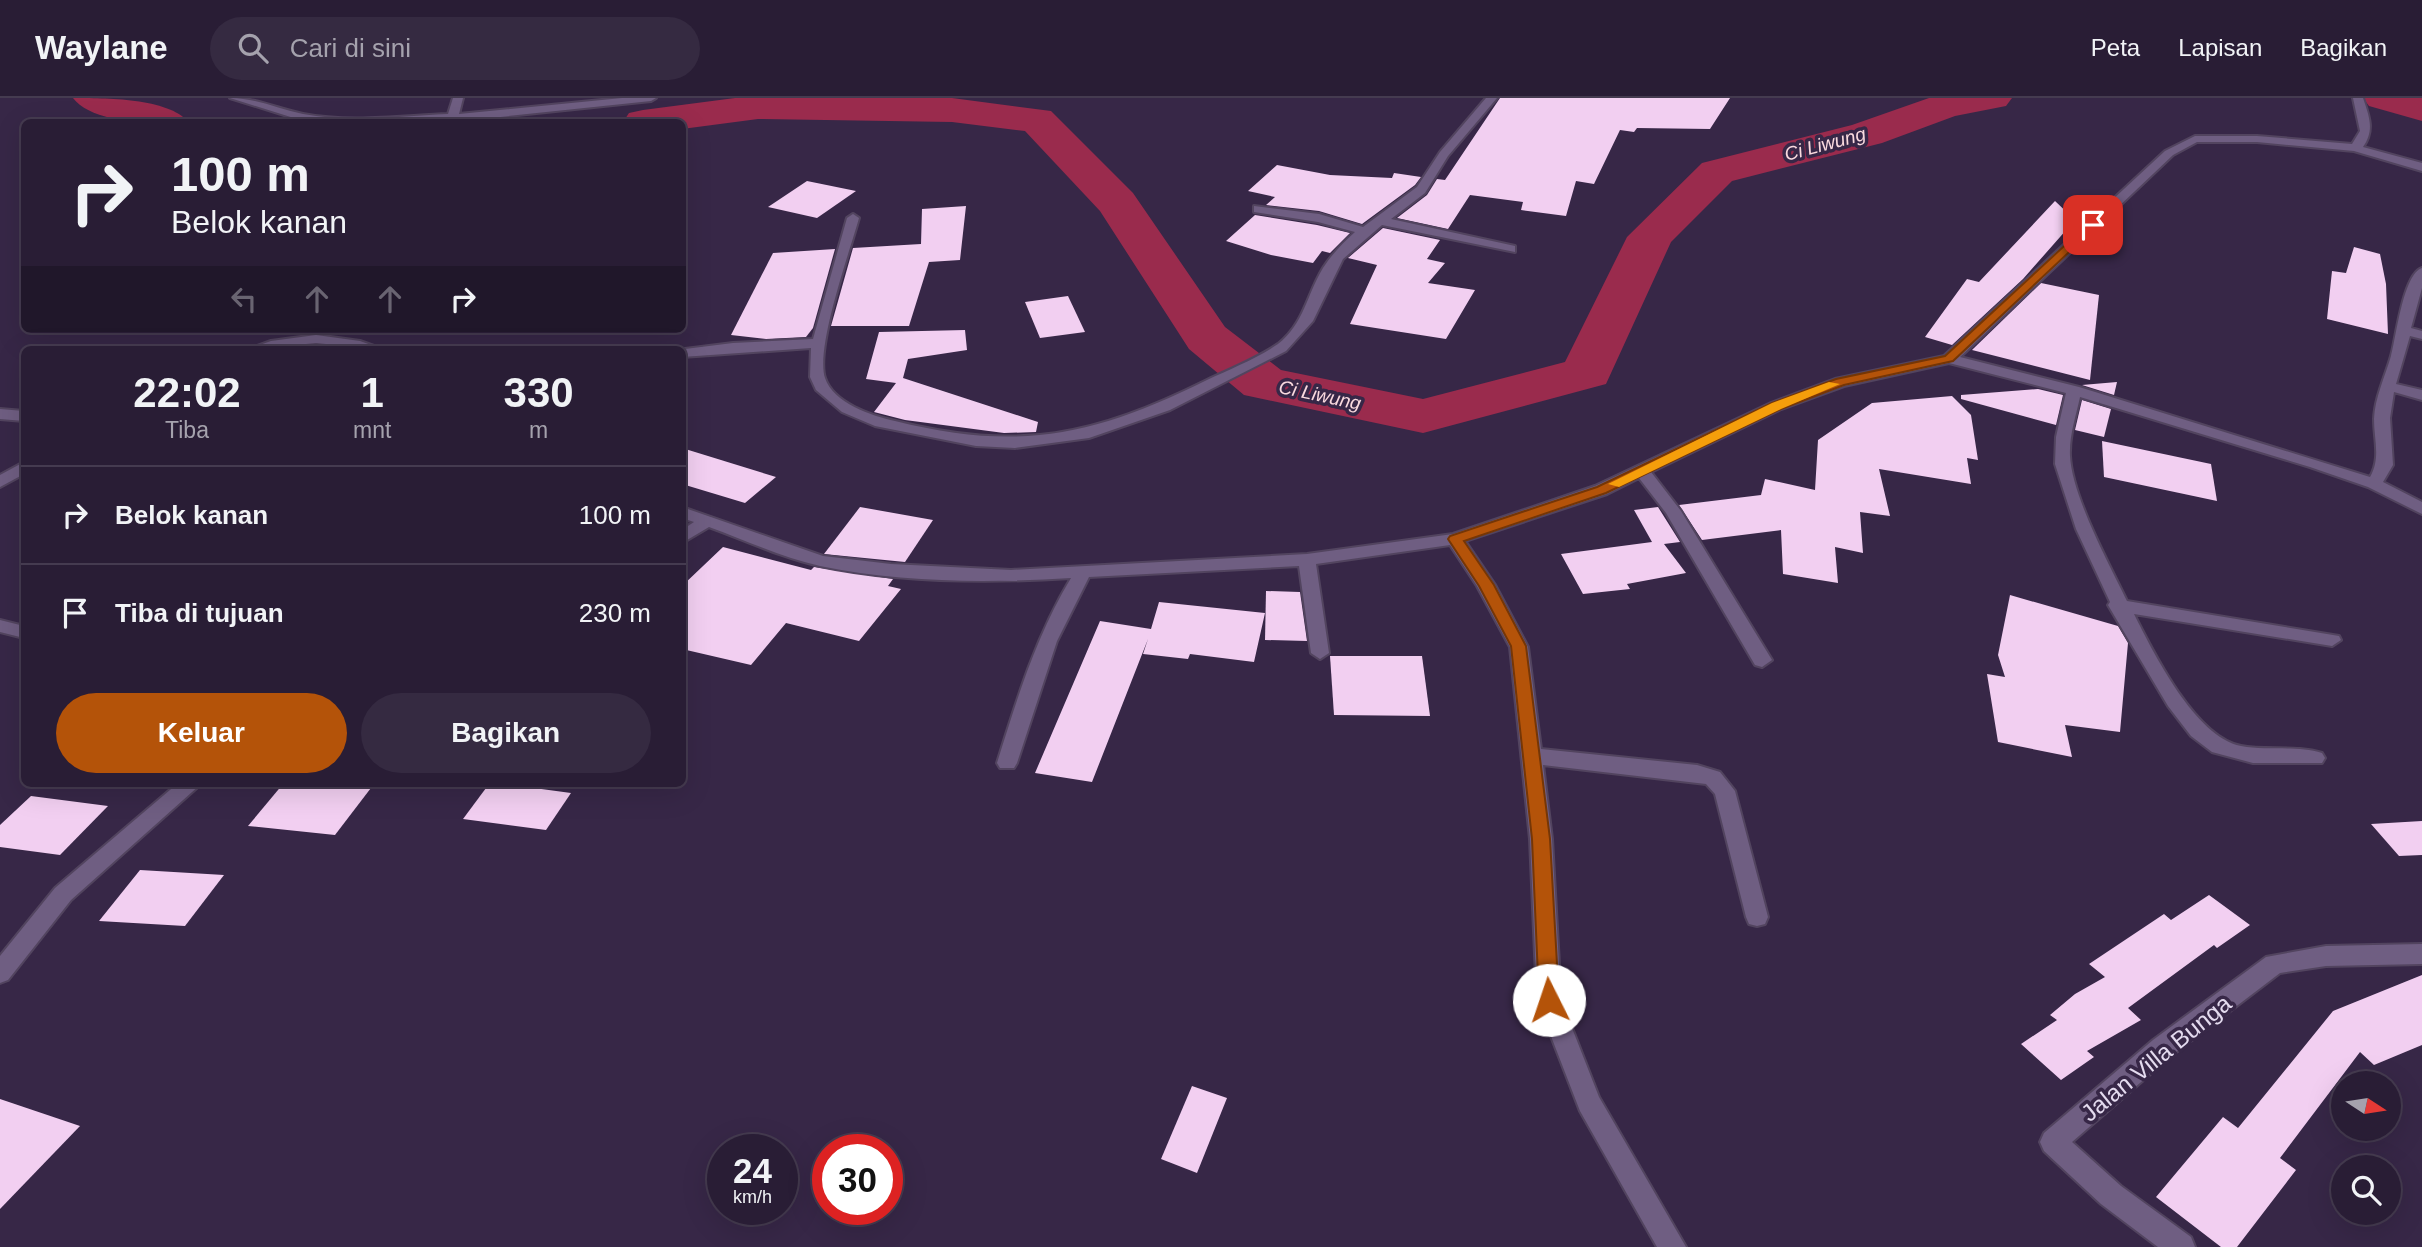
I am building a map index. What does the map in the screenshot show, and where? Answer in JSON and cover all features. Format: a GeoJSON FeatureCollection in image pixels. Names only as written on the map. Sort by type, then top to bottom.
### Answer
{"type":"FeatureCollection","features":[{"type":"Feature","properties":{"kind":"street"},"geometry":{"type":"LineString","coordinates":[[235,98],[301,117],[318,119]]}},
{"type":"Feature","properties":{"kind":"street"},"geometry":{"type":"LineString","coordinates":[[458,98],[452,119],[651,98]]}},
{"type":"Feature","properties":{"kind":"street"},"geometry":{"type":"LineString","coordinates":[[853,218],[831,303],[817,343],[817,377],[828,392],[846,408],[882,423],[935,437],[984,443],[1044,444],[1098,433],[1155,412],[1279,349],[1300,333],[1312,313],[1330,267],[1364,231],[1422,189],[1444,155],[1492,98]]}},
{"type":"Feature","properties":{"kind":"street"},"geometry":{"type":"LineString","coordinates":[[2355,148],[2363,142],[2367,129],[2358,98]]}},
{"type":"Feature","properties":{"kind":"street"},"geometry":{"type":"LineString","coordinates":[[1949,359],[2169,153],[2195,139],[2257,139],[2355,148],[2422,167]]}},
{"type":"Feature","properties":{"kind":"street"},"geometry":{"type":"LineString","coordinates":[[1258,209],[1319,218],[1364,231]]}},
{"type":"Feature","properties":{"kind":"street"},"geometry":{"type":"LineString","coordinates":[[1380,221],[1510,249]]}},
{"type":"Feature","properties":{"kind":"street"},"geometry":{"type":"LineString","coordinates":[[2374,484],[2385,465],[2382,418],[2388,386],[2398,358],[2402,330],[2422,273]]}},
{"type":"Feature","properties":{"kind":"street"},"geometry":{"type":"LineString","coordinates":[[2402,330],[2422,335]]}},
{"type":"Feature","properties":{"kind":"street"},"geometry":{"type":"LineString","coordinates":[[266,346],[291,338],[335,339],[362,346]]}},
{"type":"Feature","properties":{"kind":"street"},"geometry":{"type":"LineString","coordinates":[[686,352],[733,346],[817,343]]}},
{"type":"Feature","properties":{"kind":"street"},"geometry":{"type":"LineString","coordinates":[[686,514],[821,561],[891,570],[1010,576],[1307,560],[1455,539],[1601,490],[1776,406],[1840,382],[1949,359],[2074,390],[2374,484],[2422,509]]}},
{"type":"Feature","properties":{"kind":"street"},"geometry":{"type":"LineString","coordinates":[[2388,386],[2422,395]]}},
{"type":"Feature","properties":{"kind":"street"},"geometry":{"type":"LineString","coordinates":[[2074,390],[2062,462],[2117,604],[2180,706],[2218,747],[2235,752],[2315,758]]}},
{"type":"Feature","properties":{"kind":"street"},"geometry":{"type":"LineString","coordinates":[[0,414],[21,416]]}},
{"type":"Feature","properties":{"kind":"street"},"geometry":{"type":"LineString","coordinates":[[0,482],[21,469]]}},
{"type":"Feature","properties":{"kind":"street"},"geometry":{"type":"LineString","coordinates":[[1642,471],[1680,523],[1762,660]]}},
{"type":"Feature","properties":{"kind":"street"},"geometry":{"type":"LineString","coordinates":[[686,535],[705,522]]}},
{"type":"Feature","properties":{"kind":"street"},"geometry":{"type":"LineString","coordinates":[[1455,539],[1486,585],[1519,646],[1541,839],[1549,1000],[1589,1103],[1672,1247]]}},
{"type":"Feature","properties":{"kind":"street"},"geometry":{"type":"LineString","coordinates":[[1307,560],[1320,653]]}},
{"type":"Feature","properties":{"kind":"street"},"geometry":{"type":"LineString","coordinates":[[1007,763],[1048,639],[1059,613],[1083,573]]}},
{"type":"Feature","properties":{"kind":"street"},"geometry":{"type":"LineString","coordinates":[[2117,604],[2332,639]]}},
{"type":"Feature","properties":{"kind":"street"},"geometry":{"type":"LineString","coordinates":[[0,626],[21,631]]}},
{"type":"Feature","properties":{"kind":"street"},"geometry":{"type":"LineString","coordinates":[[1533,756],[1698,773],[1713,778],[1725,791],[1757,917]]}},
{"type":"Feature","properties":{"kind":"street"},"geometry":{"type":"LineString","coordinates":[[0,973],[63,894],[188,787]]}},
{"type":"Feature","properties":{"kind":"street","name":"Jalan Villa Bunga"},"geometry":{"type":"LineString","coordinates":[[2181,1247],[2111,1195],[2053,1142],[2162,1048],[2274,964],[2326,956],[2422,954]]}},
{"type":"Feature","properties":{"kind":"building"},"geometry":{"type":"Polygon","coordinates":[[[1500,98],[1730,98],[1710,129],[1637,128],[1634,132],[1620,130],[1594,184],[1576,181],[1566,216],[1521,210],[1523,202],[1470,195],[1448,229],[1397,218],[1427,195],[1437,179],[1445,180],[1500,98]]]}},
{"type":"Feature","properties":{"kind":"building"},"geometry":{"type":"Polygon","coordinates":[[[1277,165],[1330,175],[1392,178],[1394,173],[1421,177],[1415,185],[1362,224],[1319,211],[1266,205],[1275,197],[1248,191],[1277,165]]]}},
{"type":"Feature","properties":{"kind":"building"},"geometry":{"type":"Polygon","coordinates":[[[807,181],[856,191],[817,218],[768,207],[807,181]]]}},
{"type":"Feature","properties":{"kind":"building"},"geometry":{"type":"Polygon","coordinates":[[[2055,201],[2075,220],[2023,279],[1952,345],[1925,337],[1967,279],[1979,282],[2055,201]]]}},
{"type":"Feature","properties":{"kind":"building"},"geometry":{"type":"Polygon","coordinates":[[[966,206],[960,260],[929,262],[909,326],[831,326],[853,248],[921,244],[922,209],[966,206]]]}},
{"type":"Feature","properties":{"kind":"building"},"geometry":{"type":"Polygon","coordinates":[[[1255,215],[1350,233],[1330,253],[1322,251],[1313,263],[1271,255],[1226,241],[1255,215]]]}},
{"type":"Feature","properties":{"kind":"building"},"geometry":{"type":"Polygon","coordinates":[[[1383,228],[1440,240],[1427,259],[1445,263],[1428,283],[1475,290],[1446,339],[1350,324],[1377,265],[1348,258],[1383,228]]]}},
{"type":"Feature","properties":{"kind":"building"},"geometry":{"type":"Polygon","coordinates":[[[2354,247],[2380,254],[2386,284],[2388,334],[2327,319],[2332,271],[2346,273],[2354,247]]]}},
{"type":"Feature","properties":{"kind":"building"},"geometry":{"type":"Polygon","coordinates":[[[835,249],[813,328],[806,337],[766,339],[731,335],[773,253],[835,249]]]}},
{"type":"Feature","properties":{"kind":"building"},"geometry":{"type":"Polygon","coordinates":[[[2041,283],[2099,295],[2090,380],[1972,350],[2041,283]]]}},
{"type":"Feature","properties":{"kind":"building"},"geometry":{"type":"Polygon","coordinates":[[[1068,296],[1085,332],[1040,338],[1025,302],[1068,296]]]}},
{"type":"Feature","properties":{"kind":"building"},"geometry":{"type":"Polygon","coordinates":[[[965,330],[967,350],[908,359],[903,378],[1038,422],[1036,432],[1004,433],[905,420],[874,412],[896,383],[866,379],[879,332],[965,330]]]}},
{"type":"Feature","properties":{"kind":"building"},"geometry":{"type":"Polygon","coordinates":[[[2117,382],[2114,395],[2082,385],[2117,382]]]}},
{"type":"Feature","properties":{"kind":"building"},"geometry":{"type":"Polygon","coordinates":[[[2038,389],[2063,395],[2056,425],[1961,399],[1961,395],[2038,389]]]}},
{"type":"Feature","properties":{"kind":"building"},"geometry":{"type":"Polygon","coordinates":[[[1952,396],[1971,415],[1978,460],[1967,458],[1971,484],[1879,469],[1890,516],[1860,512],[1863,553],[1835,547],[1838,583],[1783,574],[1781,530],[1702,540],[1679,505],[1761,495],[1765,479],[1815,490],[1818,440],[1872,403],[1952,396]]]}},
{"type":"Feature","properties":{"kind":"building"},"geometry":{"type":"Polygon","coordinates":[[[2082,400],[2111,409],[2104,437],[2075,430],[2082,400]]]}},
{"type":"Feature","properties":{"kind":"building"},"geometry":{"type":"Polygon","coordinates":[[[2102,441],[2211,464],[2217,501],[2104,477],[2102,441]]]}},
{"type":"Feature","properties":{"kind":"building"},"geometry":{"type":"Polygon","coordinates":[[[686,449],[776,477],[745,503],[686,485],[686,449]]]}},
{"type":"Feature","properties":{"kind":"building"},"geometry":{"type":"Polygon","coordinates":[[[860,507],[933,520],[905,562],[824,554],[860,507]]]}},
{"type":"Feature","properties":{"kind":"building"},"geometry":{"type":"Polygon","coordinates":[[[1658,507],[1680,542],[1664,544],[1686,573],[1627,584],[1630,589],[1583,594],[1561,554],[1652,542],[1634,510],[1658,507]]]}},
{"type":"Feature","properties":{"kind":"building"},"geometry":{"type":"Polygon","coordinates":[[[723,547],[811,570],[814,567],[893,579],[888,586],[901,589],[859,641],[786,623],[751,665],[686,650],[686,582],[723,547]]]}},
{"type":"Feature","properties":{"kind":"building"},"geometry":{"type":"Polygon","coordinates":[[[1266,591],[1300,592],[1307,641],[1265,640],[1266,591]]]}},
{"type":"Feature","properties":{"kind":"building"},"geometry":{"type":"Polygon","coordinates":[[[2010,595],[2118,626],[2128,643],[2120,732],[2065,725],[2072,757],[1998,742],[1987,674],[2005,677],[1998,655],[2010,595]]]}},
{"type":"Feature","properties":{"kind":"building"},"geometry":{"type":"Polygon","coordinates":[[[1159,602],[1265,613],[1254,662],[1190,654],[1188,659],[1143,654],[1148,639],[1092,782],[1035,773],[1100,621],[1151,629],[1159,602]]]}},
{"type":"Feature","properties":{"kind":"building"},"geometry":{"type":"Polygon","coordinates":[[[1330,656],[1422,656],[1430,716],[1334,715],[1330,656]]]}},
{"type":"Feature","properties":{"kind":"building"},"geometry":{"type":"Polygon","coordinates":[[[280,787],[372,787],[335,835],[248,826],[280,787]]]}},
{"type":"Feature","properties":{"kind":"building"},"geometry":{"type":"Polygon","coordinates":[[[487,787],[527,787],[571,793],[546,830],[463,819],[487,787]]]}},
{"type":"Feature","properties":{"kind":"building"},"geometry":{"type":"Polygon","coordinates":[[[31,796],[108,806],[60,855],[0,847],[0,825],[31,796]]]}},
{"type":"Feature","properties":{"kind":"building"},"geometry":{"type":"Polygon","coordinates":[[[2422,821],[2422,855],[2399,856],[2371,824],[2422,821]]]}},
{"type":"Feature","properties":{"kind":"building"},"geometry":{"type":"Polygon","coordinates":[[[140,870],[224,875],[185,926],[99,921],[140,870]]]}},
{"type":"Feature","properties":{"kind":"building"},"geometry":{"type":"Polygon","coordinates":[[[2209,895],[2250,925],[2217,948],[2214,945],[2128,1008],[2141,1020],[2087,1051],[2094,1057],[2061,1080],[2021,1044],[2057,1020],[2050,1015],[2075,994],[2105,977],[2089,964],[2164,914],[2171,920],[2209,895]]]}},
{"type":"Feature","properties":{"kind":"building"},"geometry":{"type":"Polygon","coordinates":[[[2422,975],[2422,1045],[2374,1065],[2360,1052],[2346,1071],[2331,1071],[2331,1090],[2280,1158],[2296,1170],[2237,1247],[2221,1247],[2156,1197],[2223,1117],[2238,1128],[2333,1011],[2422,975]]]}},
{"type":"Feature","properties":{"kind":"building"},"geometry":{"type":"Polygon","coordinates":[[[1192,1086],[1227,1098],[1197,1173],[1161,1159],[1192,1086]]]}},
{"type":"Feature","properties":{"kind":"building"},"geometry":{"type":"Polygon","coordinates":[[[0,1099],[80,1126],[0,1209],[0,1099]]]}},
{"type":"Feature","properties":{"kind":"waterway","name":"Ci Liwung"},"geometry":{"type":"LineString","coordinates":[[93,98],[159,119]]}},
{"type":"Feature","properties":{"kind":"waterway","name":"Ci Liwung"},"geometry":{"type":"LineString","coordinates":[[666,119],[758,107],[952,110],[1037,120],[1117,203],[1207,338],[1263,383],[1423,416],[1587,373],[1650,237],[1717,172],[1867,134],[1947,105],[1992,98]]}},
{"type":"Feature","properties":{"kind":"waterway","name":"Ci Liwung"},"geometry":{"type":"LineString","coordinates":[[2383,98],[2422,109]]}},
{"type":"Feature","properties":{"kind":"slow traffic"},"geometry":{"type":"LineString","coordinates":[[1615,484],[1776,406],[1834,384]]}},
{"type":"Feature","properties":{"kind":"route"},"geometry":{"type":"LineString","coordinates":[[1549,1000],[1543,925],[1541,839],[1519,646],[1486,585],[1455,539],[1601,490],[1776,406],[1840,382],[1902,366],[1949,359],[2093,225]]}}]}
